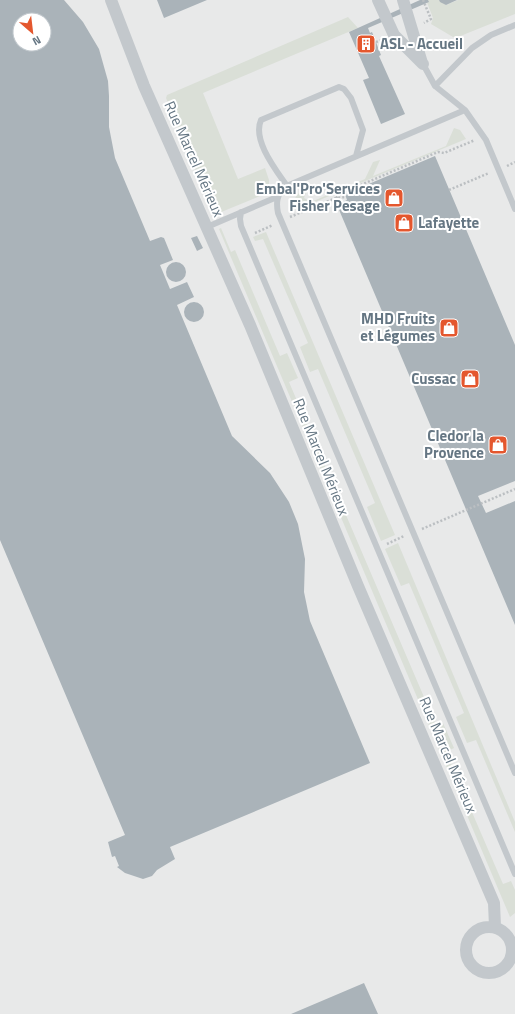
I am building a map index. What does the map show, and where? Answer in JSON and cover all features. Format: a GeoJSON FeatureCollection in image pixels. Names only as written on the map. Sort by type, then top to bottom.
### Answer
{"type":"FeatureCollection","features":[{"type":"Feature","properties":{"kind":"street","name":"Rue Marcel Mérieux"},"geometry":{"type":"LineString","coordinates":[[111,0],[144,86],[250,325],[354,579],[494,902],[495,927]]}},
{"type":"Feature","properties":{"kind":"street"},"geometry":{"type":"LineString","coordinates":[[378,0],[394,35],[423,64]]}},
{"type":"Feature","properties":{"kind":"street"},"geometry":{"type":"LineString","coordinates":[[403,0],[423,64]]}},
{"type":"Feature","properties":{"kind":"lane"},"geometry":{"type":"LineString","coordinates":[[435,86],[472,48],[491,35],[515,25]]}},
{"type":"Feature","properties":{"kind":"lane"},"geometry":{"type":"LineString","coordinates":[[423,64],[435,86],[465,110],[483,136],[515,209]]}},
{"type":"Feature","properties":{"kind":"lane"},"geometry":{"type":"LineString","coordinates":[[287,186],[272,165],[260,141],[258,126],[261,120],[339,87],[344,89],[351,98],[363,130],[356,156]]}},
{"type":"Feature","properties":{"kind":"lane"},"geometry":{"type":"LineString","coordinates":[[465,110],[282,188],[276,206],[281,221],[515,773]]}},
{"type":"Feature","properties":{"kind":"lane"},"geometry":{"type":"LineString","coordinates":[[206,227],[278,197]]}},
{"type":"Feature","properties":{"kind":"lane"},"geometry":{"type":"LineString","coordinates":[[241,212],[241,226],[515,874]]}},
{"type":"Feature","properties":{"kind":"path"},"geometry":{"type":"LineString","coordinates":[[336,198],[342,193],[438,152],[444,153],[483,136]]}},
{"type":"Feature","properties":{"kind":"path"},"geometry":{"type":"LineString","coordinates":[[450,190],[515,162]]}},
{"type":"Feature","properties":{"kind":"path"},"geometry":{"type":"LineString","coordinates":[[246,237],[336,198],[346,197]]}},
{"type":"Feature","properties":{"kind":"path"},"geometry":{"type":"LineString","coordinates":[[377,548],[515,489]]}},
{"type":"Feature","properties":{"kind":"shaded area"},"geometry":{"type":"Polygon","coordinates":[[[0,0],[515,0],[515,1014],[0,1014],[0,0]]]}},
{"type":"Feature","properties":{"kind":"shaded area"},"geometry":{"type":"Polygon","coordinates":[[[426,0],[439,0],[446,5],[458,0],[515,0],[515,14],[458,37],[453,37],[431,24],[433,18],[426,0]]]}},
{"type":"Feature","properties":{"kind":"shaded area"},"geometry":{"type":"Polygon","coordinates":[[[348,17],[358,28],[203,93],[238,179],[265,168],[269,180],[267,191],[260,196],[214,215],[166,98],[167,95],[348,17]]]}},
{"type":"Feature","properties":{"kind":"shaded area"},"geometry":{"type":"Polygon","coordinates":[[[454,128],[460,130],[466,139],[298,209],[295,198],[304,190],[308,188],[304,198],[311,202],[365,179],[373,162],[380,160],[373,176],[446,146],[454,128]]]}},
{"type":"Feature","properties":{"kind":"shaded area"},"geometry":{"type":"Polygon","coordinates":[[[221,228],[231,252],[235,250],[280,356],[287,353],[298,378],[289,382],[436,725],[443,723],[454,748],[446,752],[503,884],[511,881],[515,890],[515,913],[510,917],[219,229],[221,228]]]}},
{"type":"Feature","properties":{"kind":"shaded area"},"geometry":{"type":"Polygon","coordinates":[[[266,232],[395,535],[381,541],[367,507],[375,503],[318,369],[310,372],[300,347],[308,343],[263,239],[255,241],[253,237],[266,232]]]}},
{"type":"Feature","properties":{"kind":"shaded area"},"geometry":{"type":"Polygon","coordinates":[[[398,543],[515,822],[515,832],[476,740],[467,743],[456,717],[464,713],[409,583],[401,586],[385,549],[398,543]]]}},
{"type":"Feature","properties":{"kind":"building"},"geometry":{"type":"Polygon","coordinates":[[[0,0],[64,0],[83,22],[99,49],[108,81],[109,127],[115,158],[150,241],[161,237],[164,238],[173,260],[160,265],[170,289],[187,282],[194,297],[177,305],[232,436],[270,473],[289,502],[298,524],[305,559],[304,592],[310,621],[370,763],[170,847],[175,859],[157,870],[152,876],[143,879],[125,873],[117,867],[119,866],[115,856],[112,857],[108,842],[125,835],[0,540],[0,0]]]}},
{"type":"Feature","properties":{"kind":"building"},"geometry":{"type":"Polygon","coordinates":[[[157,0],[207,0],[164,18],[157,0]]]}},
{"type":"Feature","properties":{"kind":"building"},"geometry":{"type":"Polygon","coordinates":[[[420,0],[428,0],[429,2],[368,28],[370,33],[372,32],[381,55],[379,56],[405,114],[381,124],[363,80],[369,78],[349,32],[420,0]]]}},
{"type":"Feature","properties":{"kind":"building"},"geometry":{"type":"Polygon","coordinates":[[[439,0],[457,0],[446,5],[439,0]]]}},
{"type":"Feature","properties":{"kind":"building"},"geometry":{"type":"Polygon","coordinates":[[[435,156],[515,345],[515,481],[478,496],[486,513],[515,501],[515,625],[337,205],[347,200],[345,194],[435,156]]]}},
{"type":"Feature","properties":{"kind":"building"},"geometry":{"type":"Polygon","coordinates":[[[197,236],[203,248],[197,251],[191,238],[197,236]]]}},
{"type":"Feature","properties":{"kind":"building"},"geometry":{"type":"Polygon","coordinates":[[[172,262],[180,262],[186,268],[186,276],[180,282],[172,282],[166,276],[166,268],[172,262]]]}},
{"type":"Feature","properties":{"kind":"building"},"geometry":{"type":"Polygon","coordinates":[[[190,302],[198,302],[204,308],[204,316],[198,322],[190,322],[184,316],[184,308],[190,302]]]}},
{"type":"Feature","properties":{"kind":"building"},"geometry":{"type":"Polygon","coordinates":[[[364,983],[378,1014],[291,1014],[364,983]]]}},
{"type":"Feature","properties":{"kind":"place","name":"ASL - Accueil"},"geometry":{"type":"Point","coordinates":[366,44]}},
{"type":"Feature","properties":{"kind":"place","name":"Embal'Pro'Services Fisher Pesage"},"geometry":{"type":"Point","coordinates":[394,198]}},
{"type":"Feature","properties":{"kind":"place","name":"Lafayette"},"geometry":{"type":"Point","coordinates":[404,223]}},
{"type":"Feature","properties":{"kind":"place","name":"MHD Fruits et Légumes"},"geometry":{"type":"Point","coordinates":[449,328]}},
{"type":"Feature","properties":{"kind":"place","name":"Cussac"},"geometry":{"type":"Point","coordinates":[470,379]}},
{"type":"Feature","properties":{"kind":"place","name":"Cledor la Provence"},"geometry":{"type":"Point","coordinates":[498,445]}}]}
